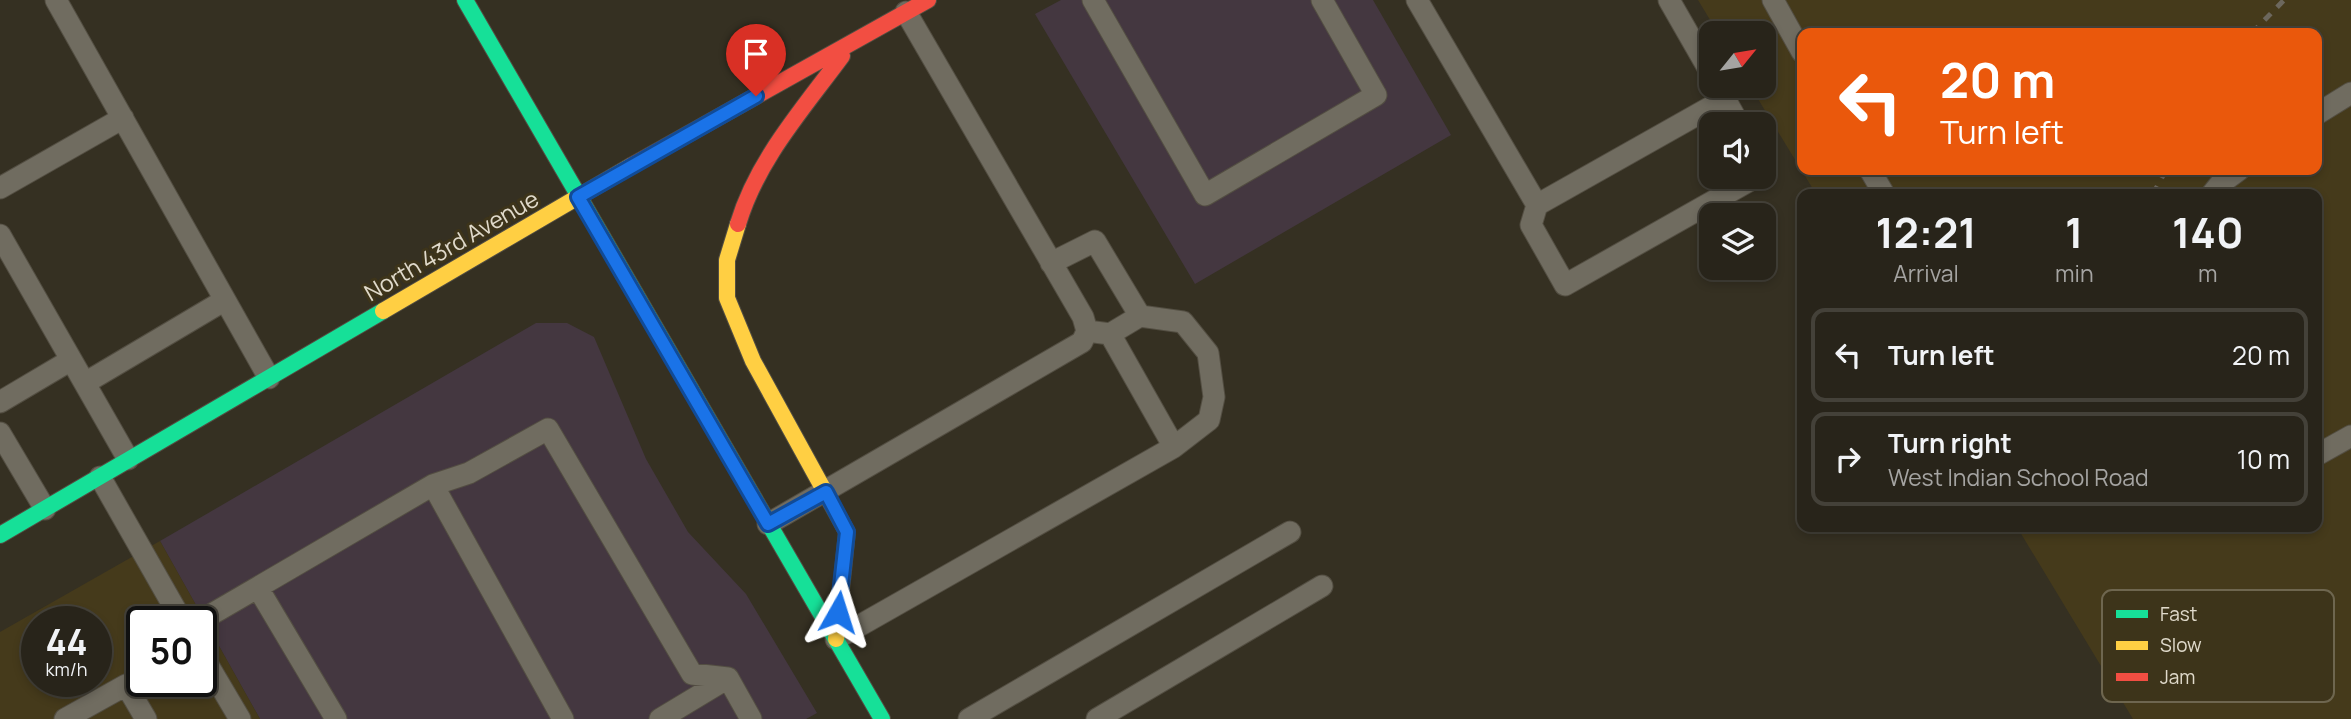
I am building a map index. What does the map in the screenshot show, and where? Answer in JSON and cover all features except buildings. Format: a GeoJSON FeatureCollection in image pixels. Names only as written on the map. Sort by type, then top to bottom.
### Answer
{"type":"FeatureCollection","features":[{"type":"Feature","properties":{"kind":"main road"},"geometry":{"type":"LineString","coordinates":[[465,0],[882,719]]}},
{"type":"Feature","properties":{"kind":"main road","name":"North 43rd Avenue"},"geometry":{"type":"LineString","coordinates":[[0,535],[578,197],[928,0]]}},
{"type":"Feature","properties":{"kind":"main road"},"geometry":{"type":"LineString","coordinates":[[835,639],[847,532],[753,361],[727,299],[727,260],[746,201],[767,159],[855,41]]}},
{"type":"Feature","properties":{"kind":"lane"},"geometry":{"type":"LineString","coordinates":[[56,0],[269,378]]}},
{"type":"Feature","properties":{"kind":"lane"},"geometry":{"type":"LineString","coordinates":[[1093,0],[1205,195],[1376,95],[1322,0]]}},
{"type":"Feature","properties":{"kind":"lane"},"geometry":{"type":"LineString","coordinates":[[1417,0],[1537,205]]}},
{"type":"Feature","properties":{"kind":"lane"},"geometry":{"type":"LineString","coordinates":[[1670,0],[1699,52]]}},
{"type":"Feature","properties":{"kind":"lane"},"geometry":{"type":"LineString","coordinates":[[1773,0],[1797,43]]}},
{"type":"Feature","properties":{"kind":"lane"},"geometry":{"type":"LineString","coordinates":[[768,524],[1082,342],[1087,331],[1083,317],[906,12]]}},
{"type":"Feature","properties":{"kind":"lane"},"geometry":{"type":"LineString","coordinates":[[2322,111],[2351,93]]}},
{"type":"Feature","properties":{"kind":"lane"},"geometry":{"type":"LineString","coordinates":[[1712,98],[1537,205],[1531,225],[1565,285],[1735,189]]}},
{"type":"Feature","properties":{"kind":"lane"},"geometry":{"type":"LineString","coordinates":[[0,188],[123,118]]}},
{"type":"Feature","properties":{"kind":"lane"},"geometry":{"type":"LineString","coordinates":[[2216,189],[2232,175]]}},
{"type":"Feature","properties":{"kind":"lane"},"geometry":{"type":"LineString","coordinates":[[0,235],[128,459]]}},
{"type":"Feature","properties":{"kind":"lane"},"geometry":{"type":"LineString","coordinates":[[1051,263],[1096,241],[1140,316]]}},
{"type":"Feature","properties":{"kind":"lane"},"geometry":{"type":"LineString","coordinates":[[85,383],[225,300]]}},
{"type":"Feature","properties":{"kind":"lane"},"geometry":{"type":"LineString","coordinates":[[835,639],[1174,447],[1209,420],[1214,397],[1208,353],[1183,322],[1140,316],[1110,334],[1087,331]]}},
{"type":"Feature","properties":{"kind":"lane"},"geometry":{"type":"LineString","coordinates":[[1110,334],[1174,447]]}},
{"type":"Feature","properties":{"kind":"lane"},"geometry":{"type":"LineString","coordinates":[[0,402],[71,360]]}},
{"type":"Feature","properties":{"kind":"lane"},"geometry":{"type":"LineString","coordinates":[[217,611],[433,485],[468,473],[548,429],[692,674],[728,678]]}},
{"type":"Feature","properties":{"kind":"lane"},"geometry":{"type":"LineString","coordinates":[[0,433],[45,509]]}},
{"type":"Feature","properties":{"kind":"lane"},"geometry":{"type":"LineString","coordinates":[[2322,452],[2351,436]]}},
{"type":"Feature","properties":{"kind":"lane"},"geometry":{"type":"LineString","coordinates":[[100,477],[174,606]]}},
{"type":"Feature","properties":{"kind":"lane"},"geometry":{"type":"LineString","coordinates":[[433,485],[563,719]]}},
{"type":"Feature","properties":{"kind":"lane"},"geometry":{"type":"LineString","coordinates":[[969,719],[1290,532]]}},
{"type":"Feature","properties":{"kind":"lane"},"geometry":{"type":"LineString","coordinates":[[1097,719],[1322,586]]}},
{"type":"Feature","properties":{"kind":"lane"},"geometry":{"type":"LineString","coordinates":[[258,587],[336,719]]}},
{"type":"Feature","properties":{"kind":"lane"},"geometry":{"type":"LineString","coordinates":[[660,719],[728,678]]}},
{"type":"Feature","properties":{"kind":"lane"},"geometry":{"type":"LineString","coordinates":[[728,678],[751,719]]}},
{"type":"Feature","properties":{"kind":"lane"},"geometry":{"type":"LineString","coordinates":[[217,680],[240,719]]}},
{"type":"Feature","properties":{"kind":"lane"},"geometry":{"type":"LineString","coordinates":[[65,719],[126,685],[146,719]]}},
{"type":"Feature","properties":{"kind":"shaded area"},"geometry":{"type":"Polygon","coordinates":[[[1061,0],[1373,0],[1451,135],[1195,284],[1035,14],[1061,0]]]}},
{"type":"Feature","properties":{"kind":"shaded area"},"geometry":{"type":"Polygon","coordinates":[[[1698,0],[2351,0],[2351,719],[2133,719],[2123,702],[2334,702],[2334,590],[2102,590],[2102,668],[2020,532],[2322,532],[2322,189],[1813,189],[1804,175],[2322,175],[2322,28],[1797,28],[1797,163],[1776,129],[1776,112],[1766,112],[1757,98],[1776,98],[1776,21],[1711,21],[1698,0]]]}},
{"type":"Feature","properties":{"kind":"shaded area"},"geometry":{"type":"Polygon","coordinates":[[[536,323],[567,323],[594,337],[646,459],[688,532],[746,594],[817,713],[806,719],[260,719],[217,642],[217,606],[197,606],[160,541],[536,323]]]}},
{"type":"Feature","properties":{"kind":"shaded area"},"geometry":{"type":"Polygon","coordinates":[[[160,541],[197,606],[126,606],[126,697],[217,697],[217,642],[260,719],[0,719],[0,632],[21,620],[21,697],[112,697],[112,606],[46,606],[160,541]]]}},
{"type":"Feature","properties":{"kind":"railway"},"geometry":{"type":"LineString","coordinates":[[2257,28],[2284,0]]}},
{"type":"Feature","properties":{"kind":"railway"},"geometry":{"type":"LineString","coordinates":[[2156,189],[2163,175]]}},
{"type":"Feature","properties":{"kind":"traffic: fast"},"geometry":{"type":"LineString","coordinates":[[465,0],[882,719]]}},
{"type":"Feature","properties":{"kind":"traffic: fast"},"geometry":{"type":"LineString","coordinates":[[0,535],[383,311]]}},
{"type":"Feature","properties":{"kind":"traffic: slow"},"geometry":{"type":"LineString","coordinates":[[383,311],[631,166]]}},
{"type":"Feature","properties":{"kind":"traffic: slow"},"geometry":{"type":"LineString","coordinates":[[738,224],[727,260],[727,298],[753,361],[847,532],[836,639]]}},
{"type":"Feature","properties":{"kind":"traffic: jam"},"geometry":{"type":"LineString","coordinates":[[631,166],[928,0]]}},
{"type":"Feature","properties":{"kind":"traffic: jam"},"geometry":{"type":"LineString","coordinates":[[738,224],[746,201],[769,157],[842,56]]}},
{"type":"Feature","properties":{"kind":"route"},"geometry":{"type":"LineString","coordinates":[[756,96],[578,197],[768,524],[826,492],[847,532],[838,612]]}}]}
